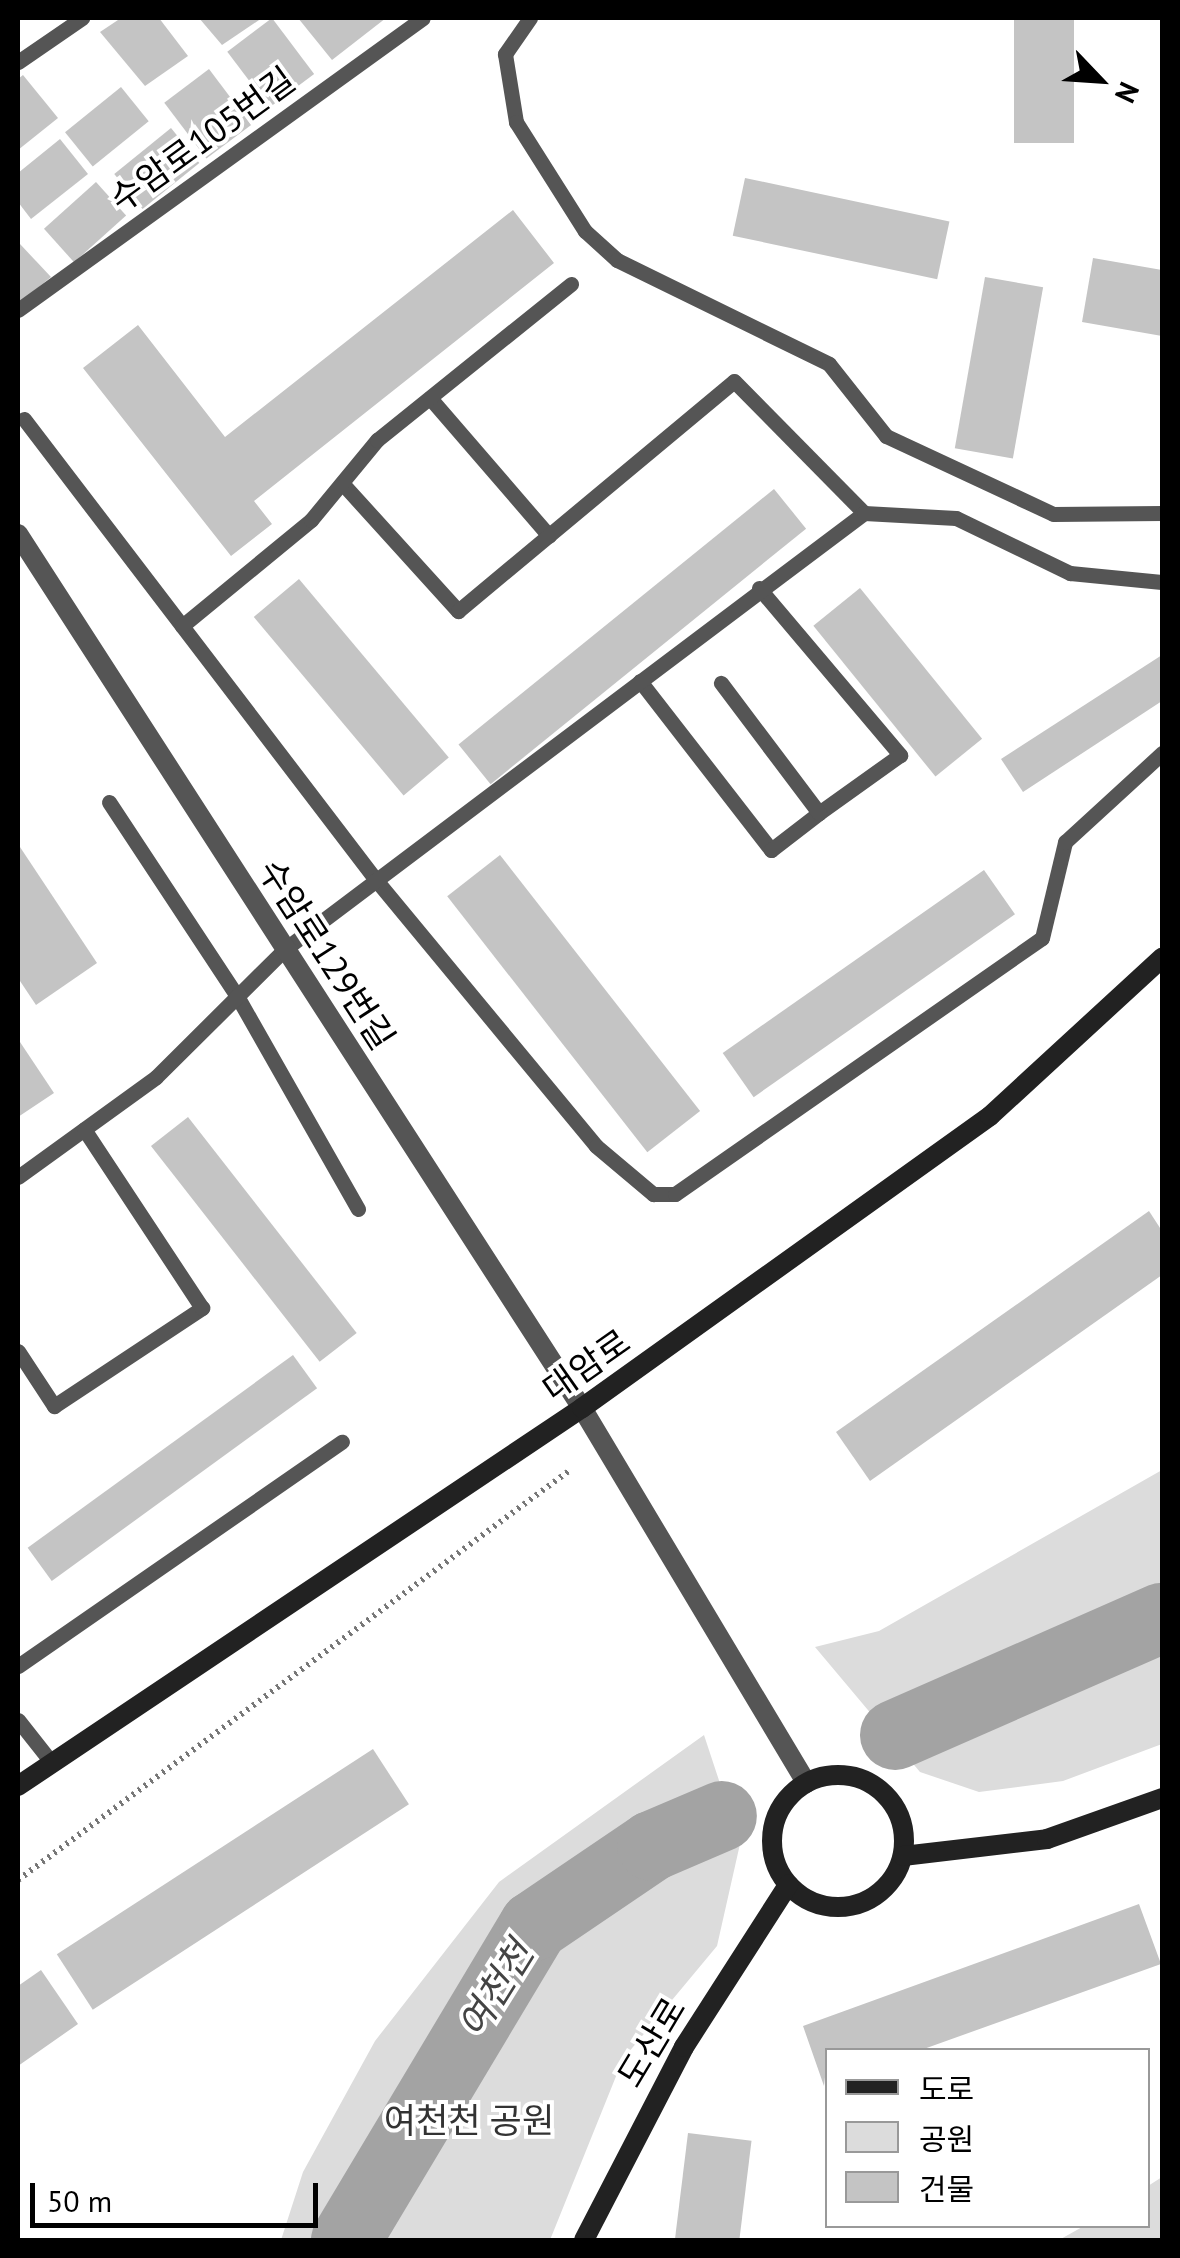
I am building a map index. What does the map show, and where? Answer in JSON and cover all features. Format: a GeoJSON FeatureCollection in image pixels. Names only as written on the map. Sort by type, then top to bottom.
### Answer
{"type":"FeatureCollection","features":[{"type":"Feature","properties":{"kind":"street","name":"수암로129번길"},"geometry":{"type":"LineString","coordinates":[[18,534],[582,1408],[781,1733],[806,1783]]}},
{"type":"Feature","properties":{"kind":"street","name":"대암로"},"geometry":{"type":"LineString","coordinates":[[18,1786],[582,1408],[990,1116],[1162,958]]}},
{"type":"Feature","properties":{"kind":"street"},"geometry":{"type":"LineString","coordinates":[[829,1775],[861,1779],[886,1795],[900,1815],[903,1856],[876,1896],[844,1908],[809,1900],[788,1884],[772,1834],[788,1798],[806,1783],[829,1775]]}},
{"type":"Feature","properties":{"kind":"street"},"geometry":{"type":"LineString","coordinates":[[903,1856],[1047,1839],[1162,1798]]}},
{"type":"Feature","properties":{"kind":"street","name":"도산로"},"geometry":{"type":"LineString","coordinates":[[584,2240],[684,2047],[788,1884]]}},
{"type":"Feature","properties":{"kind":"lane"},"geometry":{"type":"LineString","coordinates":[[18,62],[82,18]]}},
{"type":"Feature","properties":{"kind":"lane","name":"수암로105번길"},"geometry":{"type":"LineString","coordinates":[[18,310],[423,18]]}},
{"type":"Feature","properties":{"kind":"lane"},"geometry":{"type":"LineString","coordinates":[[530,18],[505,54],[516,122],[574,216],[617,260],[830,364],[886,436],[1053,514],[1162,512]]}},
{"type":"Feature","properties":{"kind":"lane"},"geometry":{"type":"LineString","coordinates":[[182,626],[311,520],[377,440],[571,284]]}},
{"type":"Feature","properties":{"kind":"lane"},"geometry":{"type":"LineString","coordinates":[[342,483],[458,610],[734,381],[864,513]]}},
{"type":"Feature","properties":{"kind":"lane"},"geometry":{"type":"LineString","coordinates":[[430,398],[549,536]]}},
{"type":"Feature","properties":{"kind":"lane"},"geometry":{"type":"LineString","coordinates":[[24,419],[376,880],[596,1146],[653,1194],[675,1194],[1042,938],[1065,842],[1162,753]]}},
{"type":"Feature","properties":{"kind":"lane"},"geometry":{"type":"LineString","coordinates":[[18,1177],[156,1077],[285,949],[864,513],[956,518],[1070,573],[1162,582]]}},
{"type":"Feature","properties":{"kind":"lane"},"geometry":{"type":"LineString","coordinates":[[640,682],[771,850],[900,755],[760,588]]}},
{"type":"Feature","properties":{"kind":"lane"},"geometry":{"type":"LineString","coordinates":[[720,684],[819,813]]}},
{"type":"Feature","properties":{"kind":"lane"},"geometry":{"type":"LineString","coordinates":[[109,802],[237,996],[358,1209]]}},
{"type":"Feature","properties":{"kind":"lane"},"geometry":{"type":"LineString","coordinates":[[18,1350],[54,1406],[202,1308],[84,1129]]}},
{"type":"Feature","properties":{"kind":"lane"},"geometry":{"type":"LineString","coordinates":[[18,1666],[342,1442]]}},
{"type":"Feature","properties":{"kind":"lane"},"geometry":{"type":"LineString","coordinates":[[18,1720],[52,1763]]}},
{"type":"Feature","properties":{"kind":"path"},"geometry":{"type":"LineString","coordinates":[[18,1880],[570,1470]]}},
{"type":"Feature","properties":{"kind":"green space"},"geometry":{"type":"Polygon","coordinates":[[[1162,1470],[1162,1744],[1063,1781],[979,1792],[920,1772],[815,1647],[879,1631],[1162,1470]]]}},
{"type":"Feature","properties":{"kind":"green space","name":"여천천 공원"},"geometry":{"type":"Polygon","coordinates":[[[704,1735],[740,1844],[717,1946],[623,2059],[550,2240],[281,2240],[303,2172],[375,2041],[499,1882],[704,1735]]]}},
{"type":"Feature","properties":{"kind":"green space"},"geometry":{"type":"Polygon","coordinates":[[[1162,2177],[1162,2240],[1059,2240],[1080,2228],[1150,2228],[1150,2185],[1162,2177]]]}},
{"type":"Feature","properties":{"kind":"building"},"geometry":{"type":"Polygon","coordinates":[[[121,18],[159,18],[188,56],[145,86],[100,32],[121,18]]]}},
{"type":"Feature","properties":{"kind":"building"},"geometry":{"type":"Polygon","coordinates":[[[199,18],[262,18],[222,45],[199,18]]]}},
{"type":"Feature","properties":{"kind":"building"},"geometry":{"type":"Polygon","coordinates":[[[272,18],[314,74],[269,108],[227,52],[272,18]]]}},
{"type":"Feature","properties":{"kind":"building"},"geometry":{"type":"Polygon","coordinates":[[[298,18],[386,18],[332,60],[298,18]]]}},
{"type":"Feature","properties":{"kind":"building"},"geometry":{"type":"Polygon","coordinates":[[[1014,18],[1074,18],[1074,143],[1014,143],[1014,18]]]}},
{"type":"Feature","properties":{"kind":"building"},"geometry":{"type":"Polygon","coordinates":[[[209,69],[251,125],[206,159],[164,103],[209,69]]]}},
{"type":"Feature","properties":{"kind":"building"},"geometry":{"type":"Polygon","coordinates":[[[23,75],[58,118],[18,150],[18,79],[23,75]]]}},
{"type":"Feature","properties":{"kind":"building"},"geometry":{"type":"Polygon","coordinates":[[[121,87],[149,121],[93,167],[65,132],[121,87]]]}},
{"type":"Feature","properties":{"kind":"building"},"geometry":{"type":"Polygon","coordinates":[[[171,128],[199,163],[143,209],[114,174],[171,128]]]}},
{"type":"Feature","properties":{"kind":"building"},"geometry":{"type":"Polygon","coordinates":[[[60,139],[88,174],[31,219],[18,202],[18,173],[60,139]]]}},
{"type":"Feature","properties":{"kind":"building"},"geometry":{"type":"Polygon","coordinates":[[[745,178],[949,221],[937,279],[733,236],[745,178]]]}},
{"type":"Feature","properties":{"kind":"building"},"geometry":{"type":"Polygon","coordinates":[[[96,182],[126,215],[74,262],[44,229],[96,182]]]}},
{"type":"Feature","properties":{"kind":"building"},"geometry":{"type":"Polygon","coordinates":[[[513,210],[554,263],[254,501],[272,524],[231,556],[83,368],[138,325],[225,437],[513,210]]]}},
{"type":"Feature","properties":{"kind":"building"},"geometry":{"type":"Polygon","coordinates":[[[20,244],[51,277],[18,304],[18,247],[20,244]]]}},
{"type":"Feature","properties":{"kind":"building"},"geometry":{"type":"Polygon","coordinates":[[[1093,258],[1162,270],[1162,336],[1082,322],[1093,258]]]}},
{"type":"Feature","properties":{"kind":"building"},"geometry":{"type":"Polygon","coordinates":[[[985,277],[1043,287],[1013,459],[955,448],[985,277]]]}},
{"type":"Feature","properties":{"kind":"building"},"geometry":{"type":"Polygon","coordinates":[[[774,489],[806,529],[491,784],[458,745],[774,489]]]}},
{"type":"Feature","properties":{"kind":"building"},"geometry":{"type":"Polygon","coordinates":[[[299,579],[449,757],[404,795],[254,617],[299,579]]]}},
{"type":"Feature","properties":{"kind":"building"},"geometry":{"type":"Polygon","coordinates":[[[860,588],[982,739],[935,777],[813,626],[860,588]]]}},
{"type":"Feature","properties":{"kind":"building"},"geometry":{"type":"Polygon","coordinates":[[[1162,655],[1162,701],[1023,792],[1001,759],[1162,655]]]}},
{"type":"Feature","properties":{"kind":"building"},"geometry":{"type":"Polygon","coordinates":[[[18,844],[97,963],[36,1005],[18,978],[18,844]]]}},
{"type":"Feature","properties":{"kind":"building"},"geometry":{"type":"Polygon","coordinates":[[[500,855],[700,1111],[647,1152],[447,896],[500,855]]]}},
{"type":"Feature","properties":{"kind":"building"},"geometry":{"type":"Polygon","coordinates":[[[984,870],[1015,914],[754,1097],[723,1053],[984,870]]]}},
{"type":"Feature","properties":{"kind":"building"},"geometry":{"type":"Polygon","coordinates":[[[18,1039],[54,1093],[18,1117],[18,1039]]]}},
{"type":"Feature","properties":{"kind":"building"},"geometry":{"type":"Polygon","coordinates":[[[188,1117],[357,1333],[320,1362],[151,1146],[188,1117]]]}},
{"type":"Feature","properties":{"kind":"building"},"geometry":{"type":"Polygon","coordinates":[[[1149,1211],[1162,1231],[1162,1275],[870,1481],[836,1432],[1149,1211]]]}},
{"type":"Feature","properties":{"kind":"building"},"geometry":{"type":"Polygon","coordinates":[[[293,1355],[317,1388],[52,1581],[28,1548],[293,1355]]]}},
{"type":"Feature","properties":{"kind":"building"},"geometry":{"type":"Polygon","coordinates":[[[373,1749],[409,1804],[93,2010],[57,1954],[373,1749]]]}},
{"type":"Feature","properties":{"kind":"building"},"geometry":{"type":"Polygon","coordinates":[[[1139,1904],[1161,1964],[927,2048],[825,2048],[824,2086],[803,2026],[1139,1904]]]}},
{"type":"Feature","properties":{"kind":"building"},"geometry":{"type":"Polygon","coordinates":[[[41,1970],[78,2024],[18,2066],[18,1986],[41,1970]]]}},
{"type":"Feature","properties":{"kind":"building"},"geometry":{"type":"Polygon","coordinates":[[[688,2133],[752,2141],[739,2240],[675,2240],[688,2133]]]}},
{"type":"Feature","properties":{"kind":"waterway","name":"여천천"},"geometry":{"type":"LineString","coordinates":[[895,1735],[1162,1618]]}},
{"type":"Feature","properties":{"kind":"waterway","name":"여천천"},"geometry":{"type":"LineString","coordinates":[[346,2240],[534,1926],[652,1846],[722,1816]]}}]}
